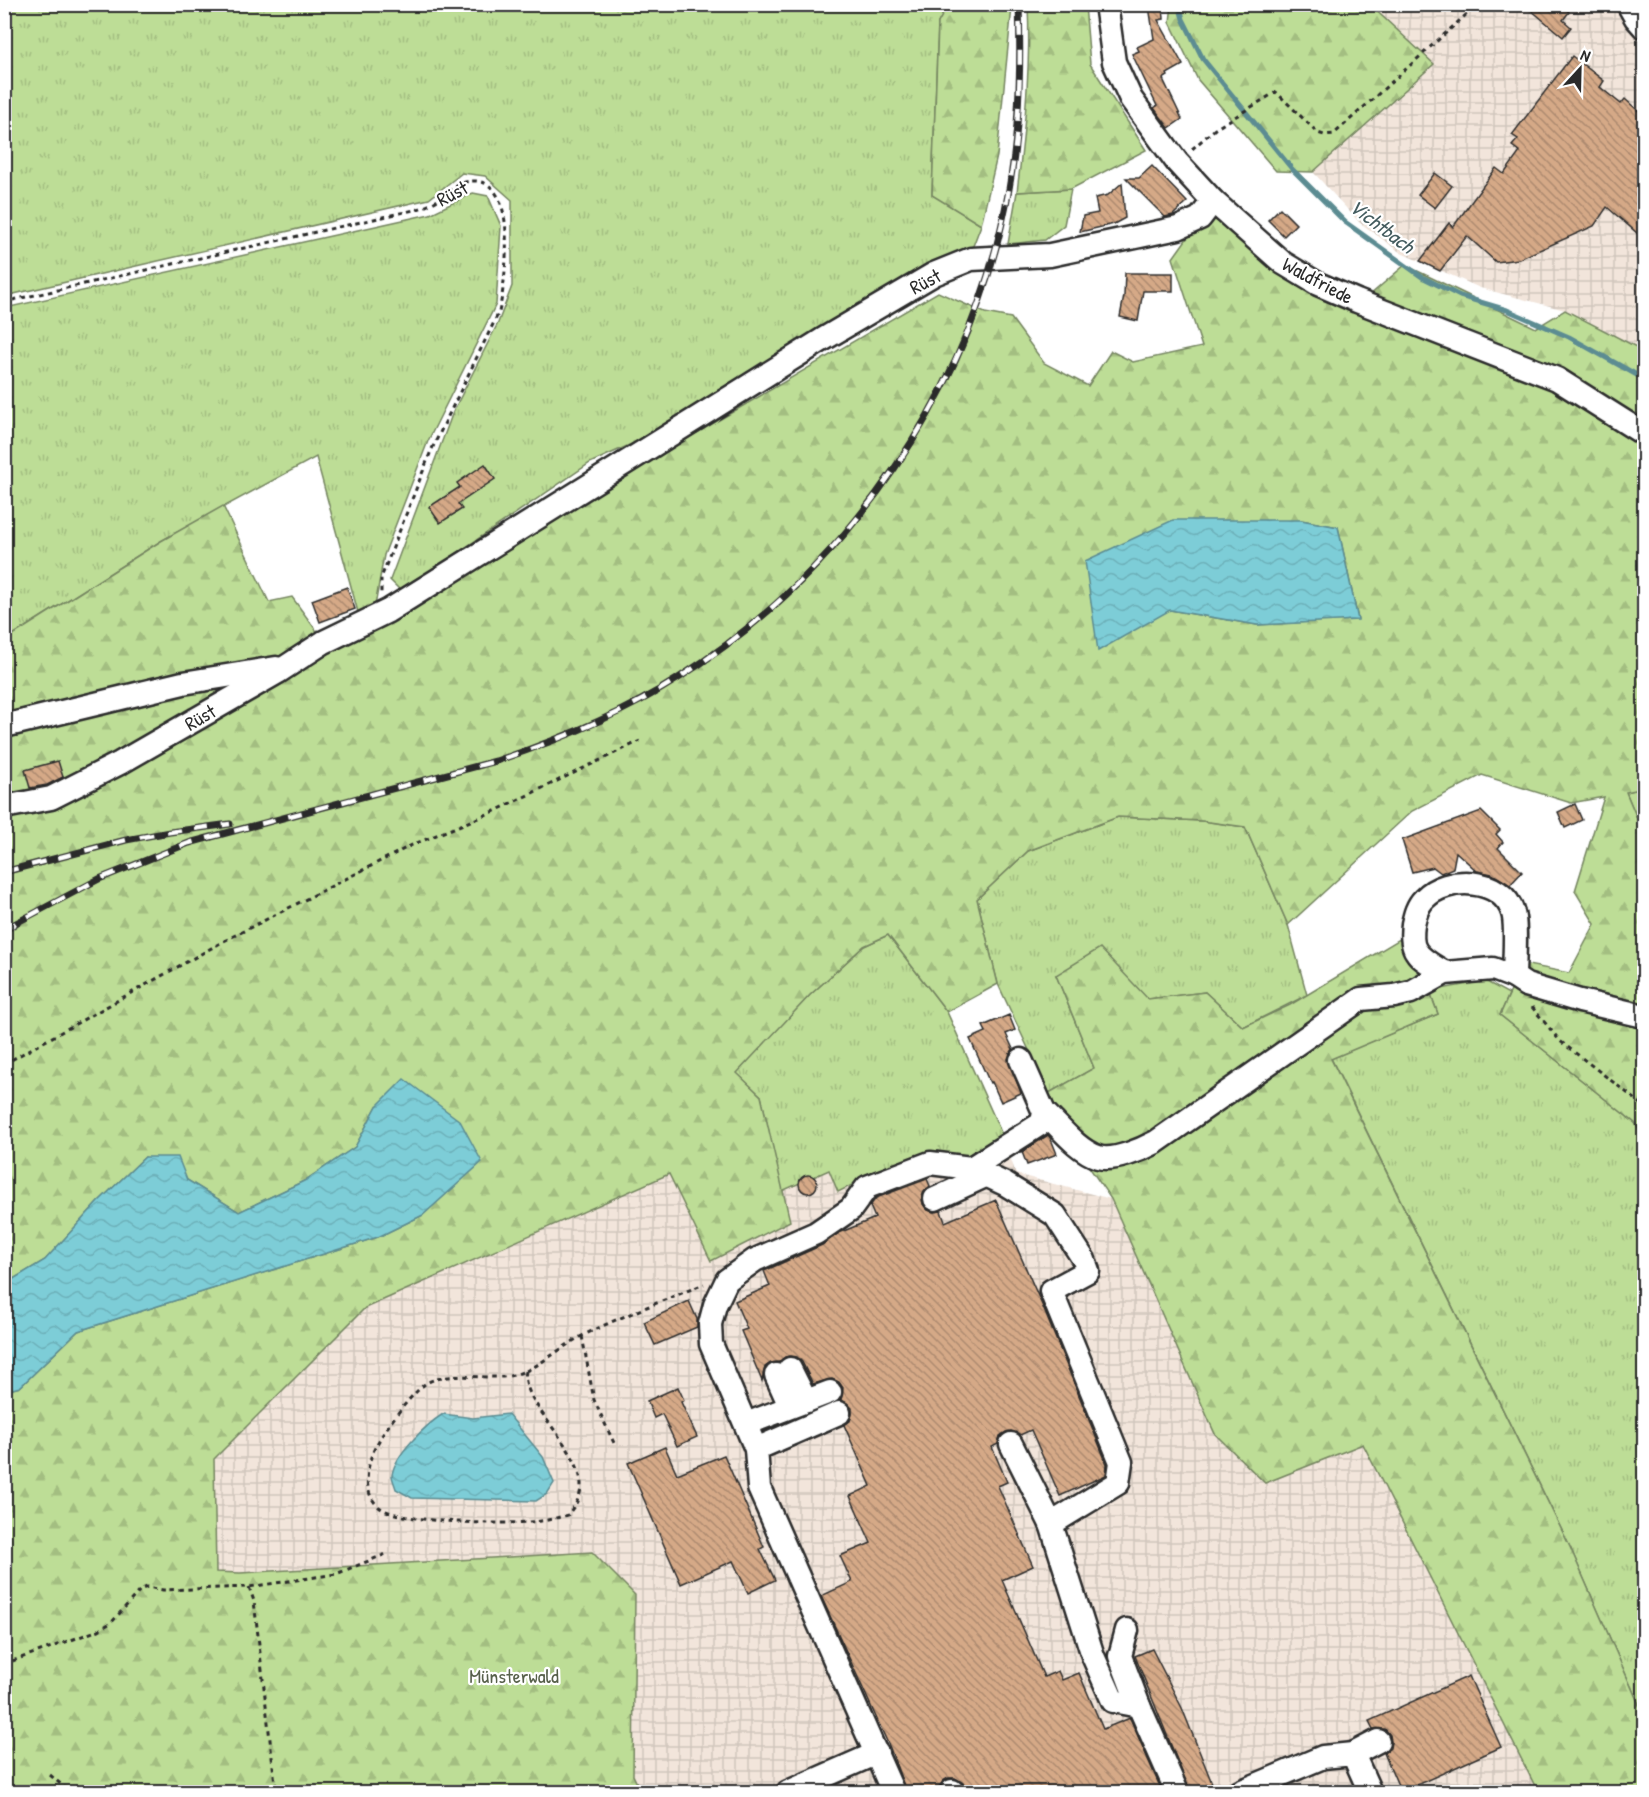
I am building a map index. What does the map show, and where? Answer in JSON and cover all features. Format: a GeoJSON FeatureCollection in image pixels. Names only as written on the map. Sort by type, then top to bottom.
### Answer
{"type":"FeatureCollection","features":[{"type":"Feature","properties":{"kind":"street","name":"Waldfriede"},"geometry":{"type":"LineString","coordinates":[[1106,4],[1114,62],[1131,99],[1177,162],[1213,201],[1282,263],[1318,284],[1557,379],[1644,434]]}},
{"type":"Feature","properties":{"kind":"street"},"geometry":{"type":"LineString","coordinates":[[1628,4],[1644,27]]}},
{"type":"Feature","properties":{"kind":"street","name":"Rüst"},"geometry":{"type":"LineString","coordinates":[[4,807],[51,798],[120,763],[288,667],[324,642],[388,611],[822,340],[934,274],[971,259],[1050,255],[1178,228],[1200,218],[1213,201]]}},
{"type":"Feature","properties":{"kind":"street"},"geometry":{"type":"LineString","coordinates":[[4,726],[183,683],[288,667]]}},
{"type":"Feature","properties":{"kind":"street"},"geometry":{"type":"LineString","coordinates":[[1445,973],[1428,963],[1415,951],[1412,933],[1416,912],[1424,899],[1436,891],[1451,884],[1466,883],[1483,886],[1496,892],[1508,902],[1514,914],[1514,977]]}},
{"type":"Feature","properties":{"kind":"street"},"geometry":{"type":"LineString","coordinates":[[1022,1060],[1044,1112],[1083,1149],[1100,1158],[1140,1150],[1156,1142],[1361,999],[1411,992],[1445,973],[1493,969],[1514,977],[1526,985],[1644,1016]]}},
{"type":"Feature","properties":{"kind":"street"},"geometry":{"type":"LineString","coordinates":[[936,1199],[978,1172],[1042,1123],[1044,1112]]}},
{"type":"Feature","properties":{"kind":"street"},"geometry":{"type":"LineString","coordinates":[[893,1792],[759,1488],[756,1449],[711,1344],[711,1323],[715,1305],[727,1280],[756,1260],[816,1233],[851,1209],[867,1187],[930,1163],[978,1172],[1005,1184],[1055,1215],[1084,1260],[1088,1271],[1051,1291],[1121,1462],[1118,1483],[1051,1524]]}},
{"type":"Feature","properties":{"kind":"street"},"geometry":{"type":"LineString","coordinates":[[783,1372],[798,1403]]}},
{"type":"Feature","properties":{"kind":"street"},"geometry":{"type":"LineString","coordinates":[[746,1424],[830,1392]]}},
{"type":"Feature","properties":{"kind":"street"},"geometry":{"type":"LineString","coordinates":[[756,1449],[839,1413]]}},
{"type":"Feature","properties":{"kind":"street"},"geometry":{"type":"LineString","coordinates":[[1011,1444],[1051,1524],[1093,1656],[1113,1701],[1139,1706]]}},
{"type":"Feature","properties":{"kind":"street"},"geometry":{"type":"LineString","coordinates":[[1126,1630],[1120,1656],[1139,1706],[1177,1792]]}},
{"type":"Feature","properties":{"kind":"street"},"geometry":{"type":"LineString","coordinates":[[1240,1792],[1323,1756],[1353,1754],[1378,1741]]}},
{"type":"Feature","properties":{"kind":"street"},"geometry":{"type":"LineString","coordinates":[[788,1792],[877,1753]]}},
{"type":"Feature","properties":{"kind":"street"},"geometry":{"type":"LineString","coordinates":[[1353,1754],[1370,1792]]}},
{"type":"Feature","properties":{"kind":"path"},"geometry":{"type":"LineString","coordinates":[[1177,162],[1215,129],[1276,92],[1318,133],[1334,134],[1478,4]]}},
{"type":"Feature","properties":{"kind":"path","name":"Rüst"},"geometry":{"type":"LineString","coordinates":[[4,302],[414,210],[437,201],[454,187],[465,182],[481,182],[490,187],[497,195],[505,220],[503,292],[499,312],[431,452],[385,567],[381,578],[381,599],[388,611]]}},
{"type":"Feature","properties":{"kind":"path"},"geometry":{"type":"LineString","coordinates":[[4,1064],[224,942],[412,845],[495,811],[640,741]]}},
{"type":"Feature","properties":{"kind":"path"},"geometry":{"type":"LineString","coordinates":[[1532,1007],[1560,1041],[1644,1106]]}},
{"type":"Feature","properties":{"kind":"path"},"geometry":{"type":"LineString","coordinates":[[526,1371],[525,1377],[532,1399],[549,1420],[569,1452],[581,1478],[579,1499],[567,1515],[540,1521],[484,1522],[412,1519],[380,1508],[369,1496],[367,1483],[374,1449],[383,1434],[426,1383],[440,1378],[505,1377],[526,1371],[582,1336],[710,1282],[727,1280]]}},
{"type":"Feature","properties":{"kind":"path"},"geometry":{"type":"LineString","coordinates":[[582,1336],[594,1400],[614,1443]]}},
{"type":"Feature","properties":{"kind":"path"},"geometry":{"type":"LineString","coordinates":[[4,1664],[99,1630],[112,1622],[141,1590],[147,1587],[163,1590],[249,1587],[336,1574],[386,1554]]}},
{"type":"Feature","properties":{"kind":"path"},"geometry":{"type":"LineString","coordinates":[[249,1587],[254,1601],[276,1792]]}},
{"type":"Feature","properties":{"kind":"path"},"geometry":{"type":"LineString","coordinates":[[50,1775],[70,1792]]}},
{"type":"Feature","properties":{"kind":"shaded area"},"geometry":{"type":"Polygon","coordinates":[[[1370,5],[1644,5],[1644,351],[1565,310],[1480,288],[1401,253],[1359,222],[1313,172],[1434,64],[1370,5]]]}},
{"type":"Feature","properties":{"kind":"shaded area"},"geometry":{"type":"Polygon","coordinates":[[[1004,1139],[1016,1174],[1111,1199],[1215,1434],[1363,1443],[1538,1792],[641,1792],[633,1775],[240,1573],[216,1572],[214,1459],[365,1308],[670,1173],[711,1261],[789,1221],[782,1191],[830,1170],[838,1192],[926,1152],[945,1153],[963,1158],[1004,1139]]]}},
{"type":"Feature","properties":{"kind":"green space"},"geometry":{"type":"Polygon","coordinates":[[[1011,4],[1012,7],[997,156],[981,225],[932,195],[938,23],[948,5],[1011,4]]]}},
{"type":"Feature","properties":{"kind":"green space"},"geometry":{"type":"Polygon","coordinates":[[[4,5],[948,5],[938,23],[932,194],[981,225],[973,246],[931,263],[735,397],[590,463],[401,591],[390,580],[453,412],[498,323],[512,286],[512,200],[485,176],[462,173],[429,199],[5,296],[4,5]]]}},
{"type":"Feature","properties":{"kind":"green space"},"geometry":{"type":"Polygon","coordinates":[[[1028,5],[1085,5],[1090,64],[1146,150],[1071,189],[1017,192],[1027,98],[1028,5]]]}},
{"type":"Feature","properties":{"kind":"green space"},"geometry":{"type":"Polygon","coordinates":[[[1172,5],[1370,5],[1434,64],[1313,172],[1276,171],[1198,80],[1170,22],[1172,5]]]}},
{"type":"Feature","properties":{"kind":"green space"},"geometry":{"type":"Polygon","coordinates":[[[1071,189],[1064,225],[1045,240],[1008,244],[1017,192],[1071,189]]]}},
{"type":"Feature","properties":{"kind":"green space"},"geometry":{"type":"Polygon","coordinates":[[[473,193],[488,196],[501,226],[496,304],[428,441],[384,555],[375,606],[359,616],[316,457],[161,541],[5,640],[5,308],[430,214],[473,193]]]}},
{"type":"Feature","properties":{"kind":"green space","name":"Münsterwald"},"geometry":{"type":"Polygon","coordinates":[[[1205,213],[1278,264],[1370,295],[1405,265],[1536,328],[1565,310],[1644,351],[1644,788],[1626,792],[1644,835],[1644,1139],[1635,1123],[1500,1015],[1523,964],[1569,973],[1595,924],[1575,891],[1604,797],[1571,803],[1482,775],[1412,811],[1288,925],[1245,827],[1202,821],[1118,817],[1028,851],[977,899],[998,984],[947,1012],[888,935],[864,946],[810,995],[737,1073],[761,1096],[790,1221],[711,1261],[669,1174],[365,1308],[214,1459],[216,1572],[240,1573],[592,1552],[635,1595],[633,1775],[641,1792],[5,1792],[5,1391],[20,1387],[78,1331],[378,1237],[423,1215],[377,1106],[355,1147],[304,1181],[239,1212],[145,1157],[98,1202],[45,1260],[5,1284],[5,640],[161,541],[223,506],[269,602],[292,597],[329,648],[938,292],[985,313],[1011,318],[1044,363],[1088,386],[1111,351],[1133,362],[1202,347],[1173,258],[1205,213]],[[1301,520],[1170,610],[1257,625],[1358,619],[1338,527],[1301,520]]]}},
{"type":"Feature","properties":{"kind":"green space"},"geometry":{"type":"Polygon","coordinates":[[[1644,788],[1644,835],[1626,792],[1644,788]]]}},
{"type":"Feature","properties":{"kind":"green space"},"geometry":{"type":"Polygon","coordinates":[[[1118,817],[1202,821],[1245,827],[1288,925],[1307,995],[1243,1027],[1205,992],[1148,999],[1056,975],[1094,1068],[1049,1093],[998,984],[977,899],[1028,851],[1118,817]]]}},
{"type":"Feature","properties":{"kind":"green space"},"geometry":{"type":"Polygon","coordinates":[[[1408,934],[1438,1014],[1331,1059],[1570,1547],[1644,1716],[1644,1792],[1538,1792],[1363,1444],[1265,1483],[1215,1434],[1111,1199],[1057,1120],[1049,1093],[1094,1068],[1056,975],[1100,948],[1148,999],[1205,992],[1243,1027],[1290,1005],[1408,934]]]}},
{"type":"Feature","properties":{"kind":"green space"},"geometry":{"type":"Polygon","coordinates":[[[888,935],[947,1012],[1004,1139],[963,1158],[945,1153],[926,1152],[838,1192],[829,1170],[782,1191],[761,1096],[736,1073],[810,995],[864,946],[888,935]]]}},
{"type":"Feature","properties":{"kind":"green space"},"geometry":{"type":"Polygon","coordinates":[[[1485,981],[1509,994],[1500,1015],[1635,1123],[1644,1139],[1644,1716],[1570,1547],[1331,1058],[1438,1014],[1430,991],[1485,981]]]}},
{"type":"Feature","properties":{"kind":"water"},"geometry":{"type":"Polygon","coordinates":[[[1173,520],[1301,520],[1338,527],[1358,620],[1257,625],[1170,610],[1098,651],[1085,561],[1173,520]]]}},
{"type":"Feature","properties":{"kind":"water"},"geometry":{"type":"Polygon","coordinates":[[[404,1079],[460,1121],[482,1162],[423,1215],[378,1237],[78,1331],[20,1387],[5,1391],[5,1284],[45,1260],[98,1202],[145,1157],[178,1157],[187,1180],[239,1212],[304,1181],[355,1147],[377,1106],[404,1079]]]}},
{"type":"Feature","properties":{"kind":"water"},"geometry":{"type":"Polygon","coordinates":[[[443,1414],[473,1418],[508,1414],[543,1457],[554,1483],[547,1494],[536,1501],[412,1498],[396,1489],[392,1475],[399,1458],[428,1425],[443,1414]]]}},
{"type":"Feature","properties":{"kind":"building"},"geometry":{"type":"Polygon","coordinates":[[[1524,4],[1560,4],[1569,12],[1563,20],[1571,27],[1563,37],[1524,4]]]}},
{"type":"Feature","properties":{"kind":"building"},"geometry":{"type":"Polygon","coordinates":[[[1163,5],[1164,19],[1158,20],[1183,65],[1167,74],[1168,76],[1163,79],[1182,119],[1169,128],[1154,108],[1157,106],[1132,54],[1139,51],[1137,47],[1154,39],[1149,6],[1163,5]]]}},
{"type":"Feature","properties":{"kind":"building"},"geometry":{"type":"Polygon","coordinates":[[[1572,56],[1604,81],[1600,87],[1621,104],[1625,99],[1644,116],[1644,239],[1607,207],[1594,226],[1519,259],[1496,262],[1467,236],[1440,271],[1420,261],[1449,223],[1453,227],[1496,168],[1504,174],[1520,152],[1512,146],[1518,139],[1512,135],[1572,56]]]}},
{"type":"Feature","properties":{"kind":"building"},"geometry":{"type":"Polygon","coordinates":[[[1152,166],[1187,202],[1173,215],[1165,217],[1126,178],[1139,178],[1152,166]]]}},
{"type":"Feature","properties":{"kind":"building"},"geometry":{"type":"Polygon","coordinates":[[[1435,173],[1452,186],[1435,208],[1418,195],[1435,173]]]}},
{"type":"Feature","properties":{"kind":"building"},"geometry":{"type":"Polygon","coordinates":[[[1122,183],[1125,218],[1114,224],[1080,232],[1083,216],[1098,213],[1095,198],[1108,195],[1122,183]]]}},
{"type":"Feature","properties":{"kind":"building"},"geometry":{"type":"Polygon","coordinates":[[[1280,208],[1296,224],[1284,236],[1268,220],[1280,208]]]}},
{"type":"Feature","properties":{"kind":"building"},"geometry":{"type":"Polygon","coordinates":[[[1125,273],[1173,273],[1173,291],[1143,291],[1138,321],[1120,317],[1125,273]]]}},
{"type":"Feature","properties":{"kind":"building"},"geometry":{"type":"Polygon","coordinates":[[[485,464],[495,479],[458,504],[462,509],[440,523],[429,507],[460,487],[457,483],[485,464]]]}},
{"type":"Feature","properties":{"kind":"building"},"geometry":{"type":"Polygon","coordinates":[[[347,587],[355,609],[320,622],[312,600],[347,587]]]}},
{"type":"Feature","properties":{"kind":"building"},"geometry":{"type":"Polygon","coordinates":[[[58,761],[63,777],[47,785],[30,788],[25,770],[58,761]]]}},
{"type":"Feature","properties":{"kind":"building"},"geometry":{"type":"Polygon","coordinates":[[[1575,804],[1582,820],[1565,828],[1558,812],[1575,804]]]}},
{"type":"Feature","properties":{"kind":"building"},"geometry":{"type":"Polygon","coordinates":[[[1481,811],[1500,830],[1496,834],[1503,842],[1498,848],[1522,872],[1510,885],[1492,874],[1477,871],[1456,852],[1453,868],[1441,873],[1433,867],[1412,872],[1402,840],[1481,811]]]}},
{"type":"Feature","properties":{"kind":"building"},"geometry":{"type":"Polygon","coordinates":[[[1009,1015],[1015,1030],[1006,1034],[1013,1049],[1008,1059],[1021,1093],[1001,1102],[970,1039],[986,1032],[983,1026],[1009,1015]]]}},
{"type":"Feature","properties":{"kind":"building"},"geometry":{"type":"Polygon","coordinates":[[[1048,1135],[1057,1154],[1027,1165],[1022,1152],[1048,1135]]]}},
{"type":"Feature","properties":{"kind":"building"},"geometry":{"type":"Polygon","coordinates":[[[808,1175],[814,1178],[817,1184],[814,1190],[808,1193],[802,1190],[799,1184],[802,1178],[808,1175]]]}},
{"type":"Feature","properties":{"kind":"building"},"geometry":{"type":"Polygon","coordinates":[[[927,1179],[930,1186],[922,1197],[923,1204],[928,1210],[941,1211],[945,1222],[996,1200],[1107,1464],[1106,1475],[1060,1496],[1031,1430],[1020,1435],[1011,1431],[1000,1436],[998,1444],[992,1447],[1007,1482],[998,1486],[1033,1566],[1002,1580],[1044,1677],[1058,1671],[1062,1680],[1079,1673],[1103,1729],[1130,1718],[1161,1789],[1154,1792],[966,1792],[963,1783],[955,1778],[948,1778],[939,1787],[939,1792],[906,1792],[890,1748],[821,1596],[852,1582],[840,1556],[871,1543],[850,1496],[871,1486],[844,1425],[850,1421],[852,1408],[841,1400],[843,1388],[839,1382],[832,1379],[813,1384],[797,1357],[785,1357],[765,1367],[762,1381],[741,1331],[747,1329],[735,1301],[770,1286],[764,1271],[822,1245],[839,1233],[875,1218],[870,1206],[876,1198],[927,1179]]]}},
{"type":"Feature","properties":{"kind":"building"},"geometry":{"type":"Polygon","coordinates":[[[689,1301],[697,1319],[697,1327],[655,1345],[644,1322],[689,1301]]]}},
{"type":"Feature","properties":{"kind":"building"},"geometry":{"type":"Polygon","coordinates":[[[678,1387],[684,1400],[681,1402],[697,1437],[677,1446],[662,1414],[654,1418],[647,1401],[678,1387]]]}},
{"type":"Feature","properties":{"kind":"building"},"geometry":{"type":"Polygon","coordinates":[[[665,1447],[677,1474],[724,1455],[764,1547],[760,1549],[775,1580],[748,1593],[733,1561],[681,1584],[628,1463],[665,1447]]]}},
{"type":"Feature","properties":{"kind":"building"},"geometry":{"type":"Polygon","coordinates":[[[1152,1649],[1182,1708],[1212,1783],[1190,1792],[1135,1656],[1152,1649]]]}},
{"type":"Feature","properties":{"kind":"building"},"geometry":{"type":"Polygon","coordinates":[[[1469,1676],[1501,1747],[1401,1792],[1384,1753],[1390,1748],[1390,1735],[1385,1729],[1373,1729],[1369,1721],[1469,1676]]]}},
{"type":"Feature","properties":{"kind":"waterway","name":"Vichtbach"},"geometry":{"type":"LineString","coordinates":[[1179,4],[1183,19],[1203,59],[1292,169],[1345,222],[1422,277],[1460,296],[1507,310],[1569,337],[1644,379]]}},
{"type":"Feature","properties":{"kind":"railway"},"geometry":{"type":"LineString","coordinates":[[4,931],[99,879],[189,843],[496,761],[589,726],[677,679],[739,635],[797,584],[849,529],[894,469],[934,404],[966,335],[991,264],[1013,166],[1019,97],[1019,4]]}},
{"type":"Feature","properties":{"kind":"railway"},"geometry":{"type":"LineString","coordinates":[[4,872],[126,840],[230,824]]}}]}
